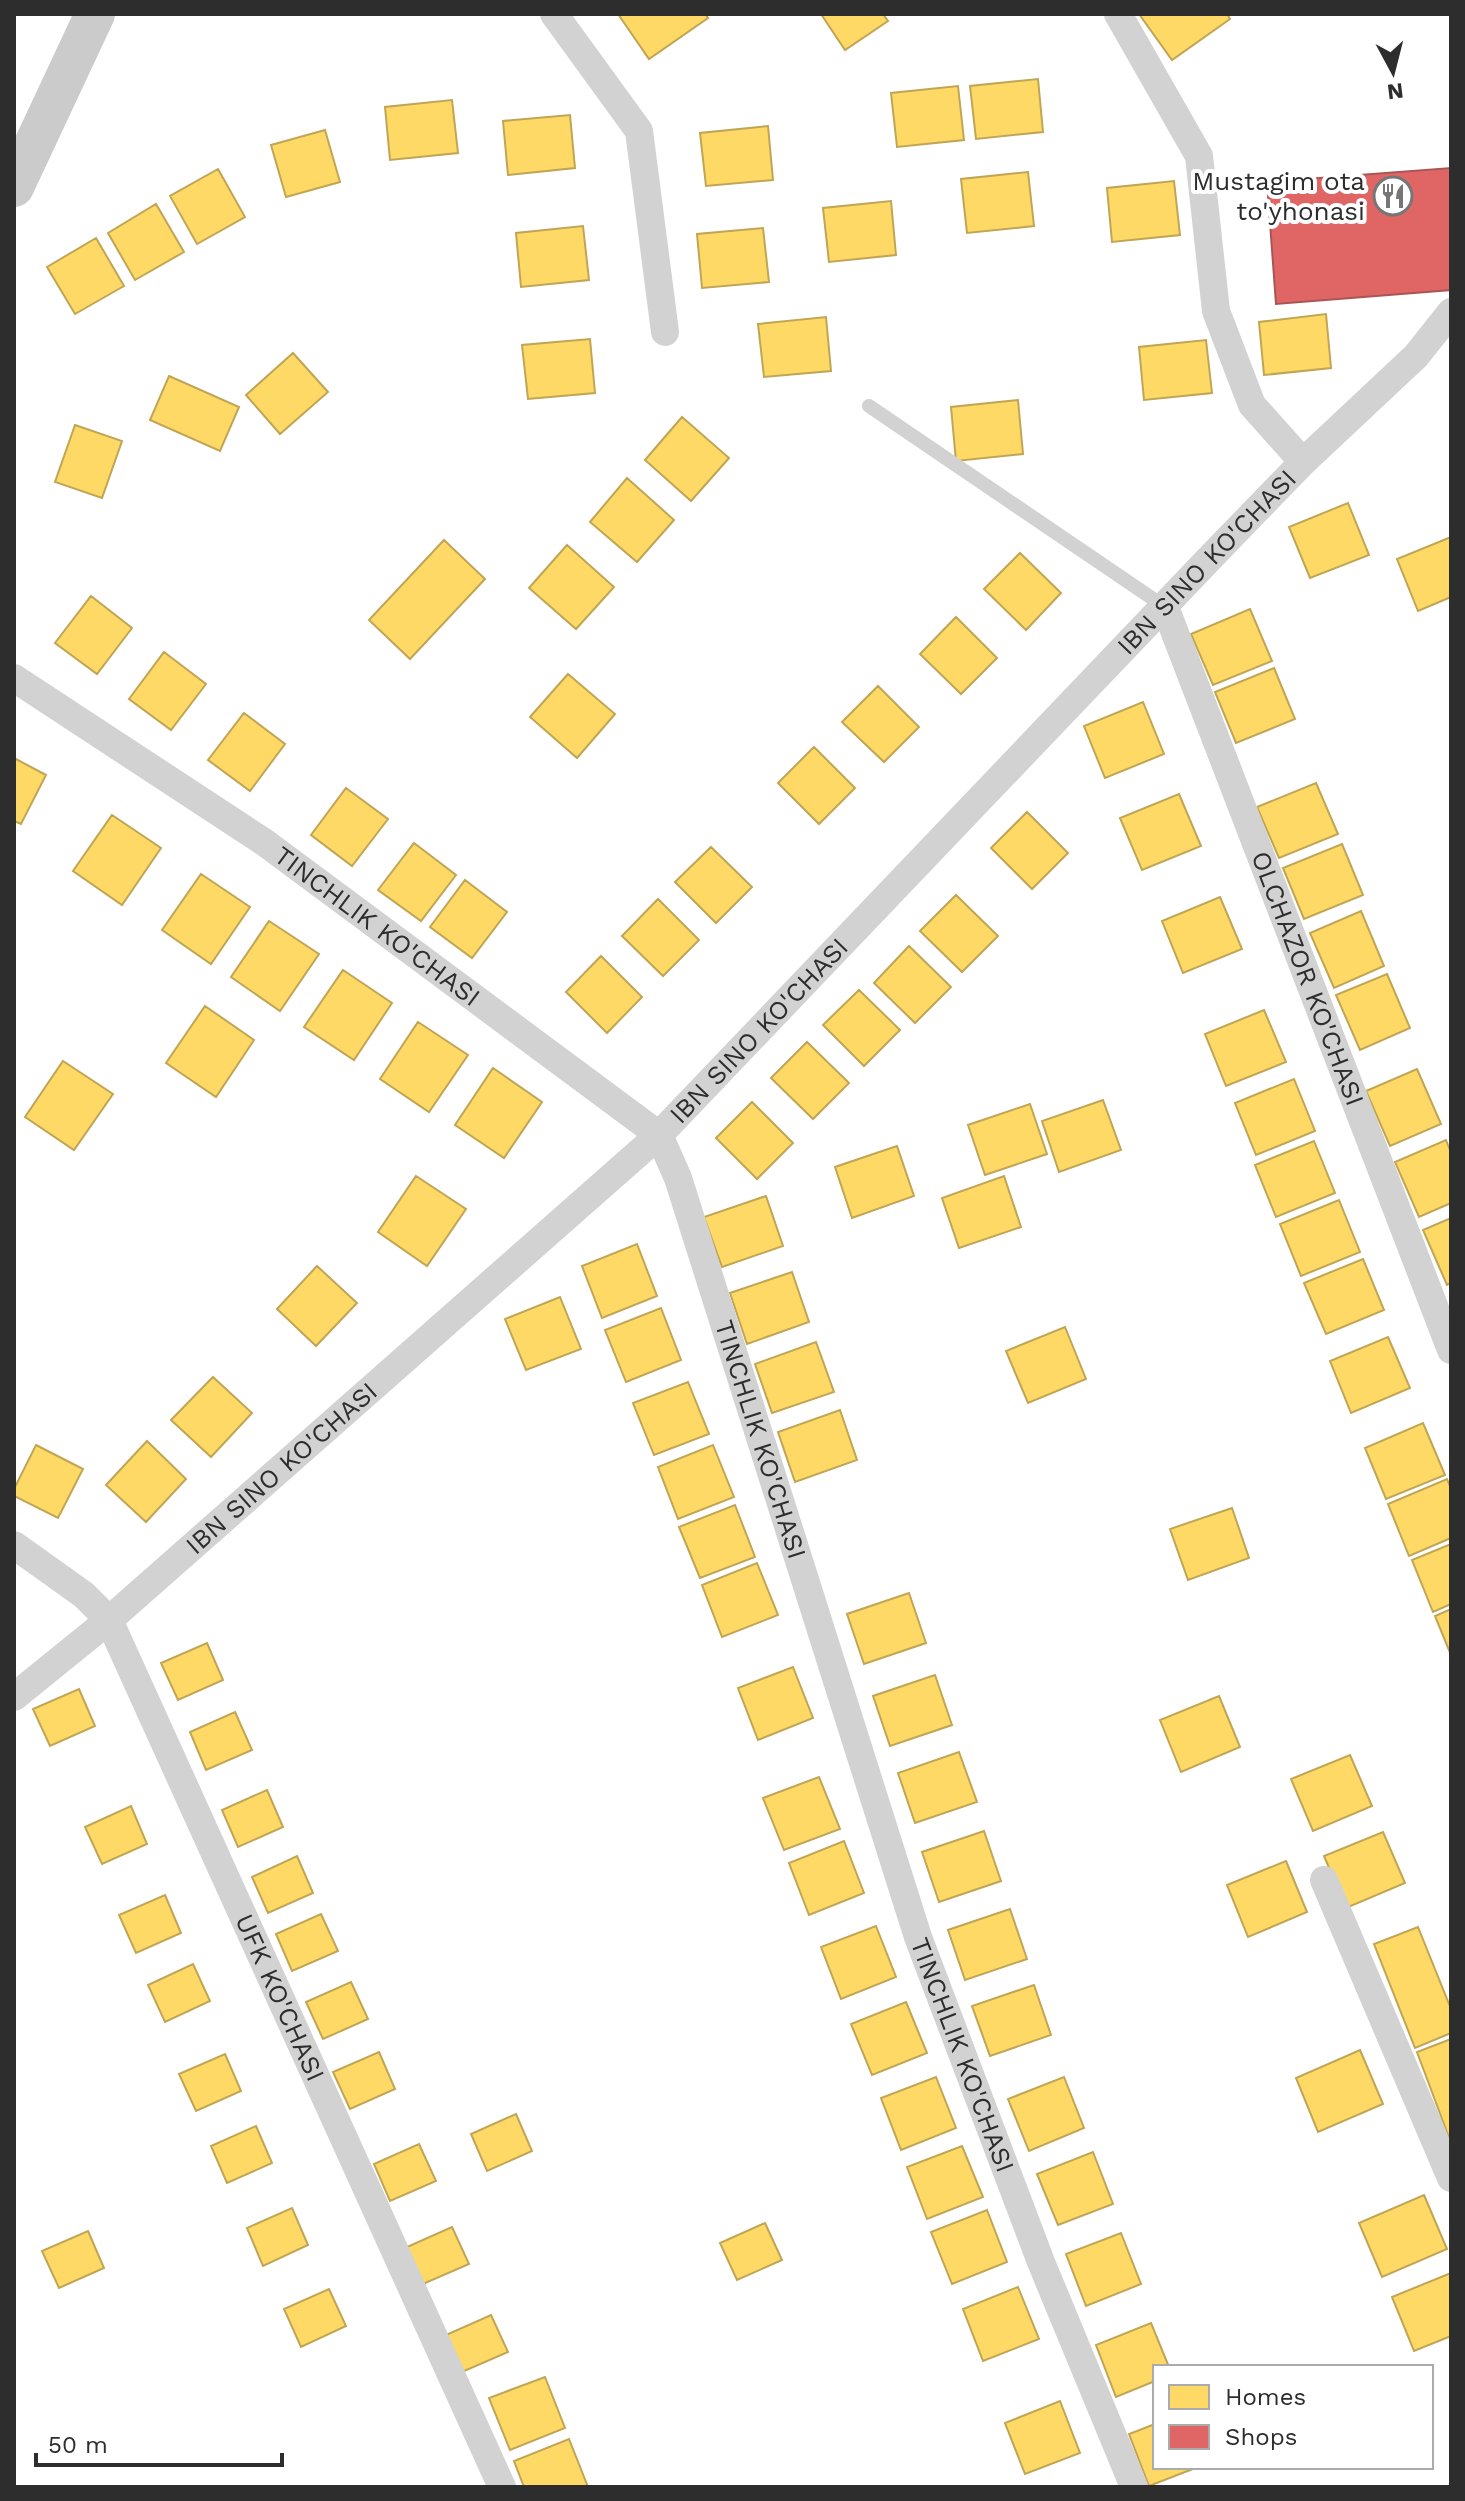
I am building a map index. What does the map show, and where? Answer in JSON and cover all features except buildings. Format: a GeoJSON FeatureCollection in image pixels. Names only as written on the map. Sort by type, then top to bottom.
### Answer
{"type":"FeatureCollection","features":[{"type":"Feature","properties":{"kind":"main road"},"geometry":{"type":"LineString","coordinates":[[14,159],[83,14]]}},
{"type":"Feature","properties":{"kind":"main road"},"geometry":{"type":"LineString","coordinates":[[14,187],[95,14]]}},
{"type":"Feature","properties":{"kind":"street"},"geometry":{"type":"LineString","coordinates":[[554,14],[639,131],[665,332]]}},
{"type":"Feature","properties":{"kind":"street"},"geometry":{"type":"LineString","coordinates":[[1118,14],[1199,156],[1216,311],[1252,405],[1303,462]]}},
{"type":"Feature","properties":{"kind":"street","name":"IBN SINO KO'CHASI"},"geometry":{"type":"LineString","coordinates":[[14,1697],[109,1620],[659,1135],[1303,462],[1416,356],[1451,312]]}},
{"type":"Feature","properties":{"kind":"street","name":"OLCHAZOR KO'CHASI"},"geometry":{"type":"LineString","coordinates":[[1165,607],[1451,1350]]}},
{"type":"Feature","properties":{"kind":"street","name":"TINCHLIK KO'CHASI"},"geometry":{"type":"LineString","coordinates":[[14,678],[264,842],[659,1135],[678,1178],[918,1937],[1041,2262],[1134,2487]]}},
{"type":"Feature","properties":{"kind":"street","name":"UFK KO'CHASI"},"geometry":{"type":"LineString","coordinates":[[14,1545],[84,1595],[109,1620],[502,2487]]}},
{"type":"Feature","properties":{"kind":"street"},"geometry":{"type":"LineString","coordinates":[[1324,1880],[1451,2178]]}},
{"type":"Feature","properties":{"kind":"lane"},"geometry":{"type":"LineString","coordinates":[[869,406],[1165,607]]}},
{"type":"Feature","properties":{"kind":"place","name":"Mustagim ota to'yhonasi"},"geometry":{"type":"Point","coordinates":[1393,196]}}]}
